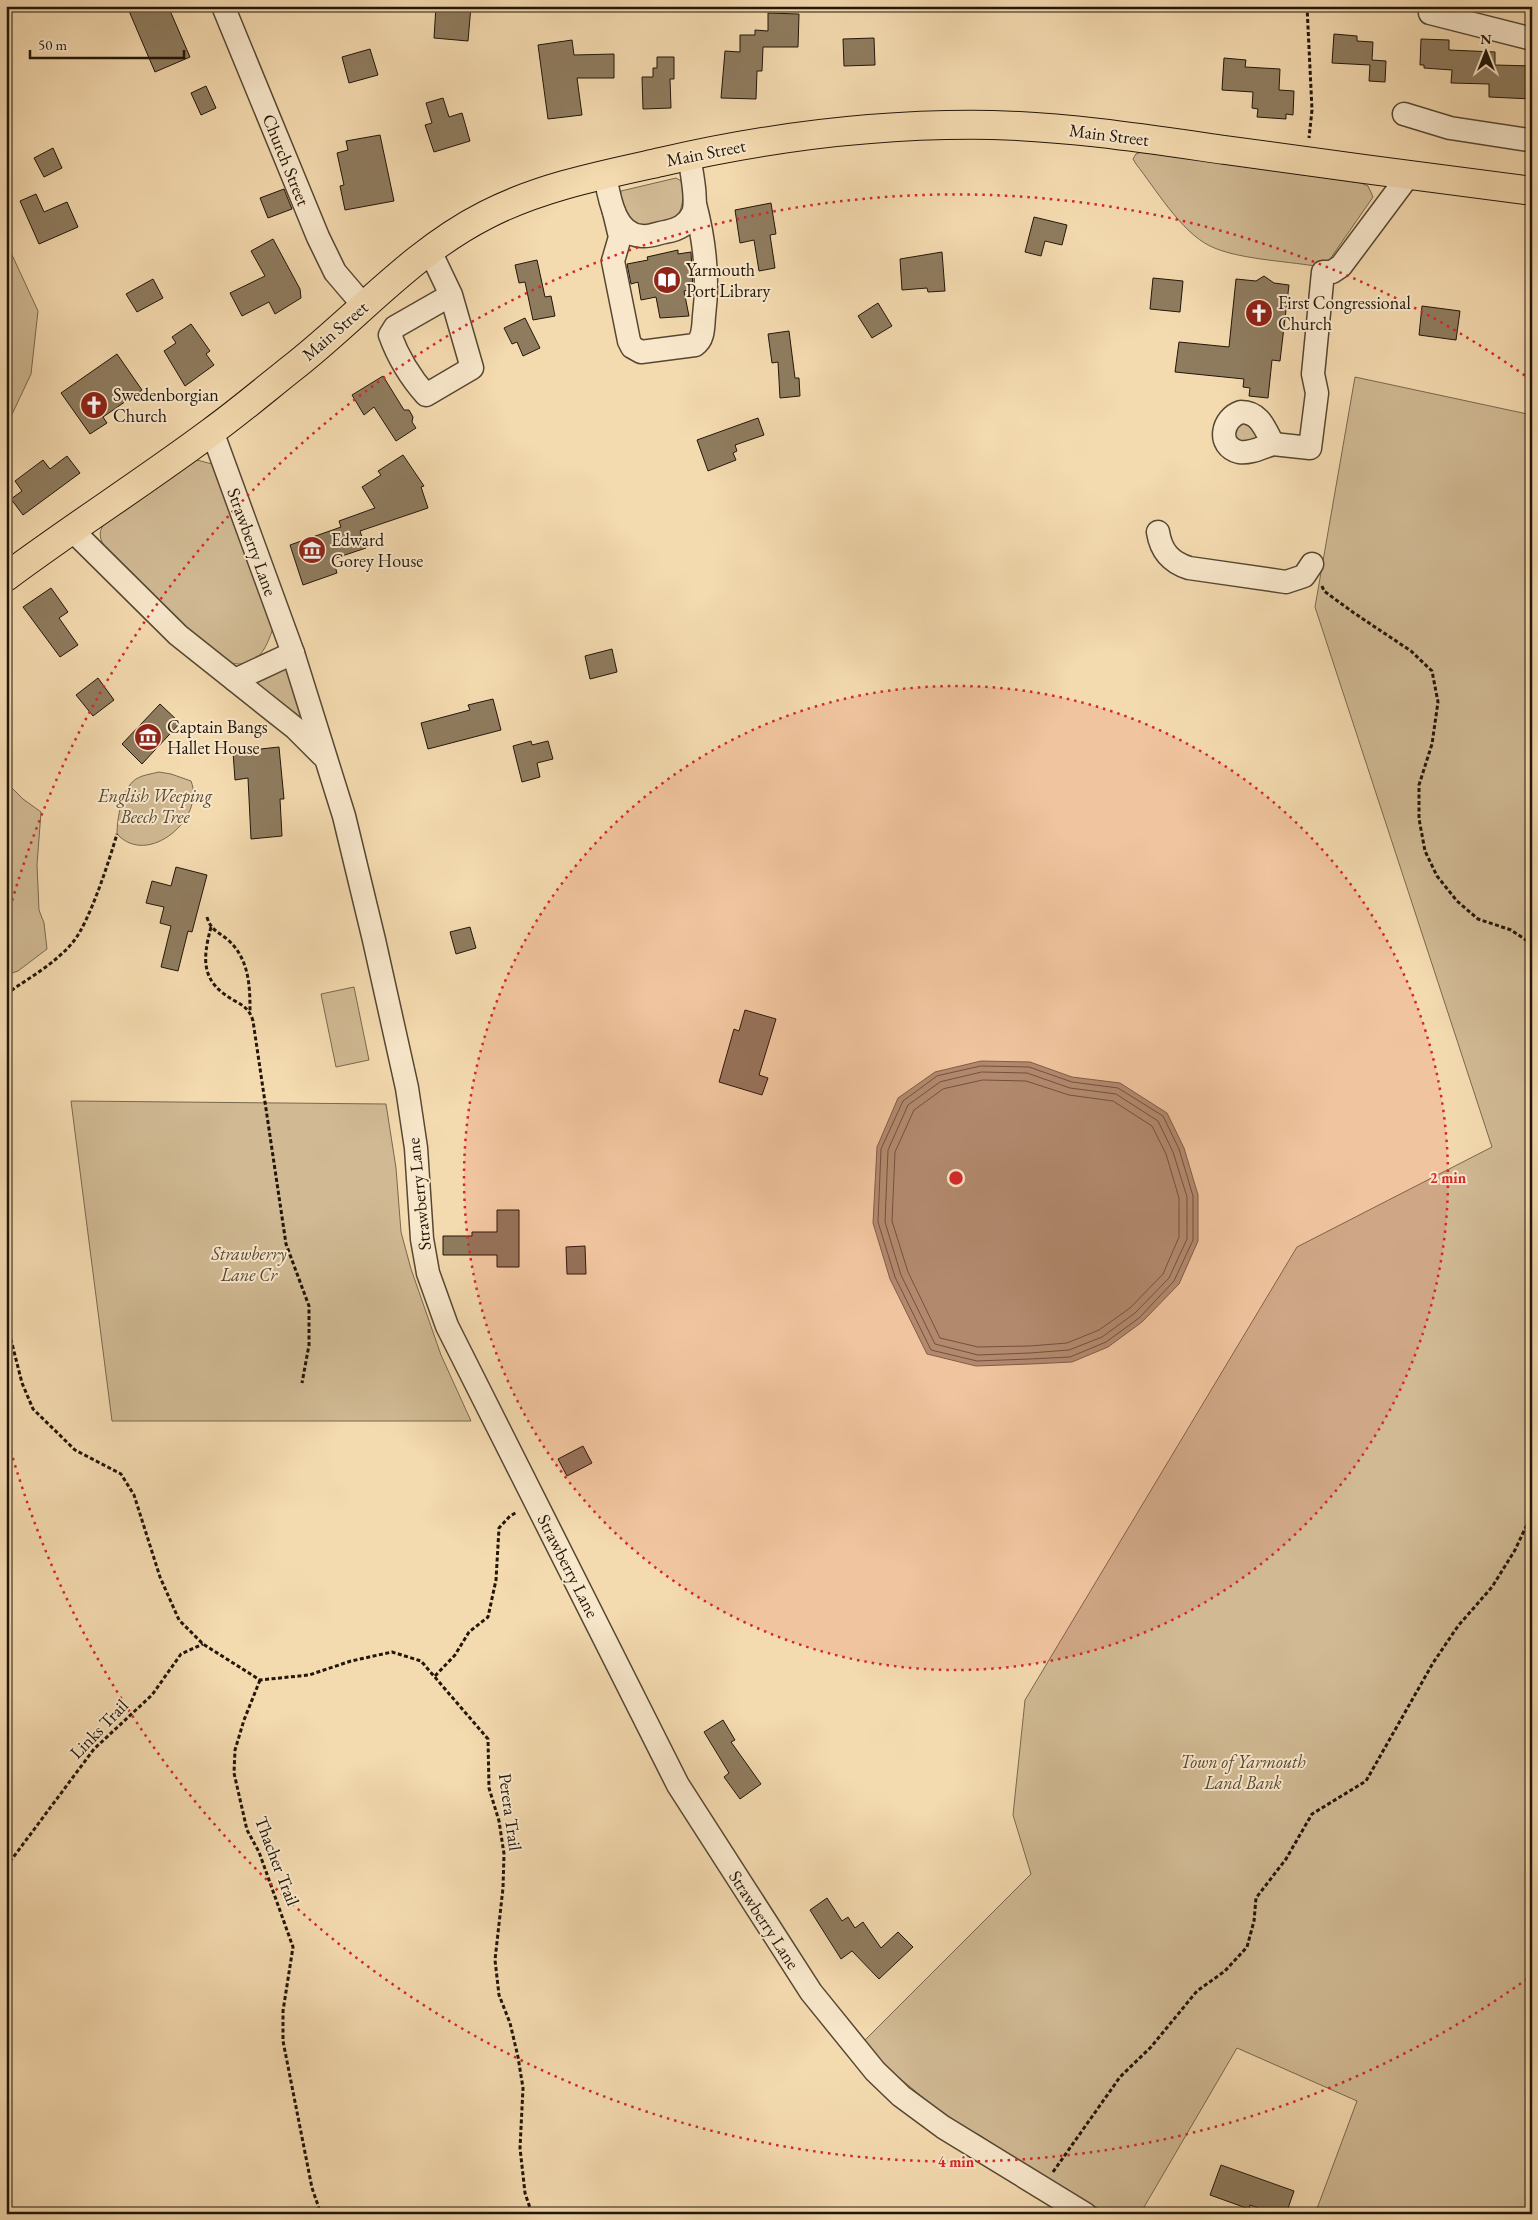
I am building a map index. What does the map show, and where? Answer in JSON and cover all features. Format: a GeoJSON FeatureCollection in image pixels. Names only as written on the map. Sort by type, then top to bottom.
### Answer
{"type":"FeatureCollection","features":[{"type":"Feature","properties":{"kind":"main road","name":"Main Street"},"geometry":{"type":"LineString","coordinates":[[6,577],[212,431],[306,356],[430,251],[467,226],[505,206],[561,186],[689,156],[773,140],[838,132],[989,125],[1111,135],[1532,191]]}},
{"type":"Feature","properties":{"kind":"street","name":"Church Street"},"geometry":{"type":"LineString","coordinates":[[223,6],[318,237],[335,272],[364,306]]}},
{"type":"Feature","properties":{"kind":"street"},"geometry":{"type":"LineString","coordinates":[[1430,13],[1532,39]]}},
{"type":"Feature","properties":{"kind":"street"},"geometry":{"type":"LineString","coordinates":[[1404,114],[1450,128],[1528,140]]}},
{"type":"Feature","properties":{"kind":"street"},"geometry":{"type":"LineString","coordinates":[[605,175],[620,237],[613,261],[629,341],[632,347],[641,352],[695,345],[702,338],[708,282],[703,237],[695,204],[689,156]]}},
{"type":"Feature","properties":{"kind":"street"},"geometry":{"type":"LineString","coordinates":[[1273,444],[1310,448],[1317,393],[1313,374],[1323,272],[1332,272],[1341,266],[1409,175]]}},
{"type":"Feature","properties":{"kind":"street"},"geometry":{"type":"LineString","coordinates":[[614,212],[631,233],[643,236],[676,230],[689,220],[695,204]]}},
{"type":"Feature","properties":{"kind":"street"},"geometry":{"type":"LineString","coordinates":[[430,251],[451,295]]}},
{"type":"Feature","properties":{"kind":"street","name":"Strawberry Lane"},"geometry":{"type":"LineString","coordinates":[[212,431],[293,652],[344,816],[374,940],[406,1088],[416,1148],[422,1239],[428,1273],[448,1326],[678,1785],[811,1992],[869,2065],[901,2096],[943,2127],[1085,2214]]}},
{"type":"Feature","properties":{"kind":"street","name":"Strawberry Lane"},"geometry":{"type":"LineString","coordinates":[[72,530],[178,636],[302,733],[317,748],[326,762]]}},
{"type":"Feature","properties":{"kind":"street"},"geometry":{"type":"LineString","coordinates":[[1158,532],[1160,546],[1167,556],[1179,565],[1189,568],[1286,582],[1304,576],[1312,564]]}},
{"type":"Feature","properties":{"kind":"street"},"geometry":{"type":"LineString","coordinates":[[235,680],[293,652]]}},
{"type":"Feature","properties":{"kind":"path"},"geometry":{"type":"LineString","coordinates":[[1306,161],[1312,110],[1307,6]]}},
{"type":"Feature","properties":{"kind":"path"},"geometry":{"type":"LineString","coordinates":[[1312,564],[1324,591],[1405,646],[1432,671],[1438,702],[1432,744],[1419,785],[1419,820],[1425,850],[1437,876],[1456,901],[1478,920],[1511,930],[1532,944]]}},
{"type":"Feature","properties":{"kind":"path"},"geometry":{"type":"LineString","coordinates":[[6,994],[52,962],[74,942],[84,923],[117,834]]}},
{"type":"Feature","properties":{"kind":"path"},"geometry":{"type":"LineString","coordinates":[[207,917],[211,927],[228,940],[242,957],[249,978],[250,1013]]}},
{"type":"Feature","properties":{"kind":"path"},"geometry":{"type":"LineString","coordinates":[[211,927],[205,952],[206,973],[216,989],[244,1006],[253,1020],[286,1244],[309,1306],[309,1345],[302,1383]]}},
{"type":"Feature","properties":{"kind":"path"},"geometry":{"type":"LineString","coordinates":[[6,1320],[22,1383],[33,1409],[75,1450],[120,1474],[134,1495],[160,1577],[179,1620],[203,1644],[260,1680]]}},
{"type":"Feature","properties":{"kind":"path"},"geometry":{"type":"LineString","coordinates":[[436,1676],[455,1655],[469,1632],[488,1617],[496,1580],[499,1528],[510,1516],[536,1502]]}},
{"type":"Feature","properties":{"kind":"path"},"geometry":{"type":"LineString","coordinates":[[1041,2188],[1120,2077],[1151,2047],[1197,1991],[1225,1971],[1247,1947],[1254,1922],[1256,1898],[1286,1859],[1312,1814],[1366,1781],[1434,1663],[1458,1626],[1492,1587],[1515,1550],[1532,1514]]}},
{"type":"Feature","properties":{"kind":"path","name":"Links Trail"},"geometry":{"type":"LineString","coordinates":[[6,1867],[94,1749],[152,1696],[181,1654],[203,1644]]}},
{"type":"Feature","properties":{"kind":"path","name":"Perera Trail"},"geometry":{"type":"LineString","coordinates":[[260,1680],[309,1675],[351,1661],[392,1652],[421,1661],[436,1676],[488,1739],[490,1788],[499,1821],[504,1854],[503,1888],[494,1960],[499,1995],[510,2023],[523,2088],[520,2148],[525,2193],[532,2214]]}},
{"type":"Feature","properties":{"kind":"path","name":"Thacher Trail"},"geometry":{"type":"LineString","coordinates":[[260,1680],[244,1720],[235,1750],[234,1773],[247,1830],[259,1852],[293,1947],[284,2011],[283,2041],[312,2188],[321,2214]]}},
{"type":"Feature","properties":{"kind":"green space"},"geometry":{"type":"Polygon","coordinates":[[[1141,152],[1361,183],[1368,186],[1373,197],[1328,262],[1315,266],[1247,257],[1210,246],[1189,231],[1169,209],[1136,164],[1133,159],[1136,154],[1141,152]]]}},
{"type":"Feature","properties":{"kind":"green space"},"geometry":{"type":"Polygon","coordinates":[[[676,178],[683,182],[683,194],[680,211],[672,220],[645,230],[626,214],[621,204],[621,191],[676,178]]]}},
{"type":"Feature","properties":{"kind":"green space"},"geometry":{"type":"Polygon","coordinates":[[[6,242],[38,311],[31,374],[6,427],[6,242]]]}},
{"type":"Feature","properties":{"kind":"green space","name":"Town of Yarmouth Land Bank"},"geometry":{"type":"Polygon","coordinates":[[[1355,377],[1532,415],[1532,2214],[1315,2214],[1357,2101],[1237,2048],[1140,2214],[1109,2214],[1047,2181],[981,2136],[950,2120],[891,2071],[863,2042],[1031,1874],[1013,1815],[1025,1700],[1297,1247],[1492,1147],[1315,607],[1355,377]]]}},
{"type":"Feature","properties":{"kind":"green space"},"geometry":{"type":"Polygon","coordinates":[[[1248,419],[1258,437],[1255,441],[1238,444],[1231,429],[1248,419]]]}},
{"type":"Feature","properties":{"kind":"green space"},"geometry":{"type":"Polygon","coordinates":[[[197,460],[212,464],[273,628],[260,655],[247,663],[229,663],[218,659],[107,550],[101,540],[100,533],[105,523],[189,463],[197,460]]]}},
{"type":"Feature","properties":{"kind":"green space"},"geometry":{"type":"Polygon","coordinates":[[[287,665],[303,720],[252,681],[287,665]]]}},
{"type":"Feature","properties":{"kind":"green space","name":"English Weeping Beech Tree"},"geometry":{"type":"Polygon","coordinates":[[[159,772],[191,781],[193,795],[190,810],[182,823],[171,834],[158,842],[144,845],[130,843],[117,834],[119,812],[124,796],[131,783],[136,779],[159,772]]]}},
{"type":"Feature","properties":{"kind":"green space"},"geometry":{"type":"Polygon","coordinates":[[[6,782],[23,799],[41,812],[37,865],[39,910],[44,923],[47,949],[18,971],[6,975],[6,782]]]}},
{"type":"Feature","properties":{"kind":"green space"},"geometry":{"type":"Polygon","coordinates":[[[354,987],[369,1060],[336,1067],[321,994],[354,987]]]}},
{"type":"Feature","properties":{"kind":"green space","name":"Strawberry Lane Cr"},"geometry":{"type":"Polygon","coordinates":[[[71,1101],[386,1104],[396,1168],[401,1232],[411,1269],[441,1355],[471,1421],[112,1421],[71,1101]]]}},
{"type":"Feature","properties":{"kind":"water"},"geometry":{"type":"Polygon","coordinates":[[[981,1061],[1030,1062],[1072,1077],[1120,1083],[1167,1113],[1184,1148],[1198,1195],[1198,1241],[1179,1284],[1142,1322],[1108,1347],[1072,1362],[976,1366],[927,1354],[890,1279],[873,1223],[877,1147],[898,1098],[935,1072],[981,1061]]]}},
{"type":"Feature","properties":{"kind":"building"},"geometry":{"type":"Polygon","coordinates":[[[140,6],[168,6],[190,57],[155,72],[129,11],[140,6]]]}},
{"type":"Feature","properties":{"kind":"building"},"geometry":{"type":"Polygon","coordinates":[[[436,6],[471,6],[468,41],[434,38],[436,6]]]}},
{"type":"Feature","properties":{"kind":"building"},"geometry":{"type":"Polygon","coordinates":[[[768,13],[799,14],[798,47],[763,47],[762,71],[757,71],[756,99],[721,98],[725,51],[740,52],[740,35],[755,35],[755,30],[768,31],[768,13]]]}},
{"type":"Feature","properties":{"kind":"building"},"geometry":{"type":"Polygon","coordinates":[[[1334,34],[1357,36],[1357,41],[1373,42],[1372,60],[1386,61],[1385,82],[1369,81],[1370,65],[1332,63],[1334,34]]]}},
{"type":"Feature","properties":{"kind":"building"},"geometry":{"type":"Polygon","coordinates":[[[874,38],[875,65],[844,66],[843,39],[874,38]]]}},
{"type":"Feature","properties":{"kind":"building"},"geometry":{"type":"Polygon","coordinates":[[[1421,39],[1449,40],[1449,50],[1495,52],[1495,65],[1532,66],[1532,99],[1489,97],[1489,84],[1451,83],[1452,70],[1424,68],[1424,65],[1420,65],[1421,39]]]}},
{"type":"Feature","properties":{"kind":"building"},"geometry":{"type":"Polygon","coordinates":[[[572,40],[574,55],[614,54],[614,78],[577,78],[582,115],[548,119],[538,45],[572,40]]]}},
{"type":"Feature","properties":{"kind":"building"},"geometry":{"type":"Polygon","coordinates":[[[370,49],[378,75],[349,83],[342,57],[370,49]]]}},
{"type":"Feature","properties":{"kind":"building"},"geometry":{"type":"Polygon","coordinates":[[[657,57],[674,57],[674,79],[670,79],[671,108],[643,109],[642,77],[653,77],[653,68],[657,68],[657,57]]]}},
{"type":"Feature","properties":{"kind":"building"},"geometry":{"type":"Polygon","coordinates":[[[1224,58],[1246,60],[1245,67],[1280,69],[1279,90],[1294,91],[1293,115],[1286,114],[1286,119],[1257,117],[1258,109],[1252,108],[1253,92],[1222,90],[1224,58]]]}},
{"type":"Feature","properties":{"kind":"building"},"geometry":{"type":"Polygon","coordinates":[[[206,86],[216,108],[201,115],[191,93],[206,86]]]}},
{"type":"Feature","properties":{"kind":"building"},"geometry":{"type":"Polygon","coordinates":[[[443,98],[449,117],[462,113],[470,141],[434,152],[425,125],[432,123],[426,103],[443,98]]]}},
{"type":"Feature","properties":{"kind":"building"},"geometry":{"type":"Polygon","coordinates":[[[380,135],[394,201],[345,210],[340,186],[344,185],[337,153],[348,150],[346,141],[380,135]]]}},
{"type":"Feature","properties":{"kind":"building"},"geometry":{"type":"Polygon","coordinates":[[[53,148],[62,168],[44,177],[34,158],[53,148]]]}},
{"type":"Feature","properties":{"kind":"building"},"geometry":{"type":"Polygon","coordinates":[[[284,189],[292,209],[268,218],[260,198],[284,189]]]}},
{"type":"Feature","properties":{"kind":"building"},"geometry":{"type":"Polygon","coordinates":[[[36,194],[44,212],[67,202],[78,227],[39,244],[20,201],[36,194]]]}},
{"type":"Feature","properties":{"kind":"building"},"geometry":{"type":"Polygon","coordinates":[[[771,203],[776,234],[770,235],[775,268],[759,271],[754,240],[740,243],[735,210],[771,203]]]}},
{"type":"Feature","properties":{"kind":"building"},"geometry":{"type":"Polygon","coordinates":[[[1034,217],[1067,225],[1062,245],[1045,241],[1041,256],[1025,252],[1034,217]]]}},
{"type":"Feature","properties":{"kind":"building"},"geometry":{"type":"Polygon","coordinates":[[[273,239],[300,289],[301,298],[275,314],[269,302],[242,316],[230,293],[265,276],[251,251],[273,239]]]}},
{"type":"Feature","properties":{"kind":"building"},"geometry":{"type":"Polygon","coordinates":[[[678,250],[678,254],[691,252],[693,289],[684,291],[689,316],[660,318],[656,297],[641,300],[638,282],[631,284],[627,264],[648,260],[647,257],[678,250]]]}},
{"type":"Feature","properties":{"kind":"building"},"geometry":{"type":"Polygon","coordinates":[[[942,252],[945,291],[928,292],[927,288],[902,290],[900,259],[942,252]]]}},
{"type":"Feature","properties":{"kind":"building"},"geometry":{"type":"Polygon","coordinates":[[[537,260],[545,297],[551,296],[555,316],[533,320],[525,282],[519,283],[515,265],[537,260]]]}},
{"type":"Feature","properties":{"kind":"building","name":"First Congressional Church"},"geometry":{"type":"Polygon","coordinates":[[[1264,276],[1274,283],[1289,285],[1280,361],[1272,360],[1268,398],[1249,396],[1250,388],[1243,387],[1244,379],[1175,372],[1179,342],[1229,347],[1236,279],[1256,281],[1264,276]]]}},
{"type":"Feature","properties":{"kind":"building"},"geometry":{"type":"Polygon","coordinates":[[[1153,278],[1183,281],[1180,312],[1150,309],[1153,278]]]}},
{"type":"Feature","properties":{"kind":"building"},"geometry":{"type":"Polygon","coordinates":[[[153,279],[163,298],[137,312],[126,294],[153,279]]]}},
{"type":"Feature","properties":{"kind":"building"},"geometry":{"type":"Polygon","coordinates":[[[878,303],[892,326],[872,338],[858,316],[878,303]]]}},
{"type":"Feature","properties":{"kind":"building"},"geometry":{"type":"Polygon","coordinates":[[[1422,306],[1460,311],[1456,340],[1419,335],[1422,306]]]}},
{"type":"Feature","properties":{"kind":"building"},"geometry":{"type":"Polygon","coordinates":[[[525,318],[540,348],[523,356],[517,342],[512,344],[504,328],[525,318]]]}},
{"type":"Feature","properties":{"kind":"building"},"geometry":{"type":"Polygon","coordinates":[[[191,324],[210,351],[206,354],[214,365],[185,386],[164,351],[176,343],[172,337],[191,324]]]}},
{"type":"Feature","properties":{"kind":"building"},"geometry":{"type":"Polygon","coordinates":[[[789,331],[795,378],[799,378],[800,396],[780,398],[778,362],[772,363],[768,334],[789,331]]]}},
{"type":"Feature","properties":{"kind":"building","name":"Swedenborgian Church"},"geometry":{"type":"Polygon","coordinates":[[[117,354],[142,390],[103,417],[107,423],[90,434],[61,393],[117,354]]]}},
{"type":"Feature","properties":{"kind":"building"},"geometry":{"type":"Polygon","coordinates":[[[383,376],[404,410],[409,410],[413,417],[412,422],[416,428],[396,441],[374,407],[364,415],[352,395],[383,376]]]}},
{"type":"Feature","properties":{"kind":"building"},"geometry":{"type":"Polygon","coordinates":[[[758,418],[764,435],[735,445],[737,451],[733,453],[736,460],[708,471],[697,440],[758,418]]]}},
{"type":"Feature","properties":{"kind":"building"},"geometry":{"type":"Polygon","coordinates":[[[403,455],[424,486],[421,487],[428,508],[360,531],[366,548],[333,559],[337,573],[303,585],[290,545],[341,527],[339,521],[375,508],[362,487],[381,475],[378,471],[403,455]]]}},
{"type":"Feature","properties":{"kind":"building"},"geometry":{"type":"Polygon","coordinates":[[[67,456],[80,473],[23,515],[11,499],[22,491],[15,481],[43,460],[50,469],[67,456]]]}},
{"type":"Feature","properties":{"kind":"building"},"geometry":{"type":"Polygon","coordinates":[[[51,588],[68,612],[59,618],[78,645],[60,657],[23,607],[51,588]]]}},
{"type":"Feature","properties":{"kind":"building"},"geometry":{"type":"Polygon","coordinates":[[[612,649],[617,672],[590,679],[585,656],[612,649]]]}},
{"type":"Feature","properties":{"kind":"building"},"geometry":{"type":"Polygon","coordinates":[[[98,678],[114,700],[93,716],[76,695],[98,678]]]}},
{"type":"Feature","properties":{"kind":"building"},"geometry":{"type":"Polygon","coordinates":[[[493,699],[501,730],[428,749],[421,723],[470,710],[468,705],[493,699]]]}},
{"type":"Feature","properties":{"kind":"building","name":"Captain Bangs Hallet House"},"geometry":{"type":"Polygon","coordinates":[[[160,704],[180,723],[142,764],[122,744],[160,704]]]}},
{"type":"Feature","properties":{"kind":"building"},"geometry":{"type":"Polygon","coordinates":[[[531,741],[532,745],[548,741],[553,759],[537,763],[540,777],[522,782],[513,746],[531,741]]]}},
{"type":"Feature","properties":{"kind":"building"},"geometry":{"type":"Polygon","coordinates":[[[279,747],[284,799],[280,799],[282,836],[251,839],[248,778],[235,780],[233,752],[279,747]]]}},
{"type":"Feature","properties":{"kind":"building"},"geometry":{"type":"Polygon","coordinates":[[[176,867],[207,875],[192,932],[188,931],[178,971],[161,967],[171,926],[160,923],[164,907],[146,903],[152,881],[171,886],[176,867]]]}},
{"type":"Feature","properties":{"kind":"building"},"geometry":{"type":"Polygon","coordinates":[[[470,927],[476,948],[456,954],[450,932],[470,927]]]}},
{"type":"Feature","properties":{"kind":"building"},"geometry":{"type":"Polygon","coordinates":[[[745,1010],[776,1019],[759,1075],[768,1078],[762,1095],[719,1082],[734,1029],[739,1031],[745,1010]]]}},
{"type":"Feature","properties":{"kind":"building"},"geometry":{"type":"Polygon","coordinates":[[[497,1210],[519,1210],[519,1267],[497,1267],[497,1255],[443,1255],[443,1236],[472,1236],[472,1232],[497,1232],[497,1210]]]}},
{"type":"Feature","properties":{"kind":"building"},"geometry":{"type":"Polygon","coordinates":[[[585,1246],[586,1274],[567,1274],[566,1247],[585,1246]]]}},
{"type":"Feature","properties":{"kind":"building"},"geometry":{"type":"Polygon","coordinates":[[[583,1446],[592,1463],[567,1476],[558,1459],[583,1446]]]}},
{"type":"Feature","properties":{"kind":"building"},"geometry":{"type":"Polygon","coordinates":[[[723,1720],[735,1740],[731,1742],[761,1784],[740,1799],[724,1777],[729,1773],[704,1732],[723,1720]]]}},
{"type":"Feature","properties":{"kind":"building"},"geometry":{"type":"Polygon","coordinates":[[[827,1898],[842,1921],[848,1917],[855,1928],[863,1922],[881,1948],[898,1932],[913,1947],[879,1979],[852,1951],[841,1959],[810,1910],[827,1898]]]}},
{"type":"Feature","properties":{"kind":"building"},"geometry":{"type":"Polygon","coordinates":[[[1221,2165],[1294,2191],[1286,2214],[1275,2214],[1250,2205],[1249,2209],[1210,2195],[1221,2165]]]}},
{"type":"Feature","properties":{"kind":"place","name":"Yarmouth Port Library"},"geometry":{"type":"Point","coordinates":[667,280]}},
{"type":"Feature","properties":{"kind":"place","name":"First Congressional Church"},"geometry":{"type":"Point","coordinates":[1259,313]}},
{"type":"Feature","properties":{"kind":"place","name":"Swedenborgian Church"},"geometry":{"type":"Point","coordinates":[94,405]}},
{"type":"Feature","properties":{"kind":"place","name":"Edward Gorey House"},"geometry":{"type":"Point","coordinates":[312,550]}},
{"type":"Feature","properties":{"kind":"place","name":"Captain Bangs Hallet House"},"geometry":{"type":"Point","coordinates":[148,737]}}]}
